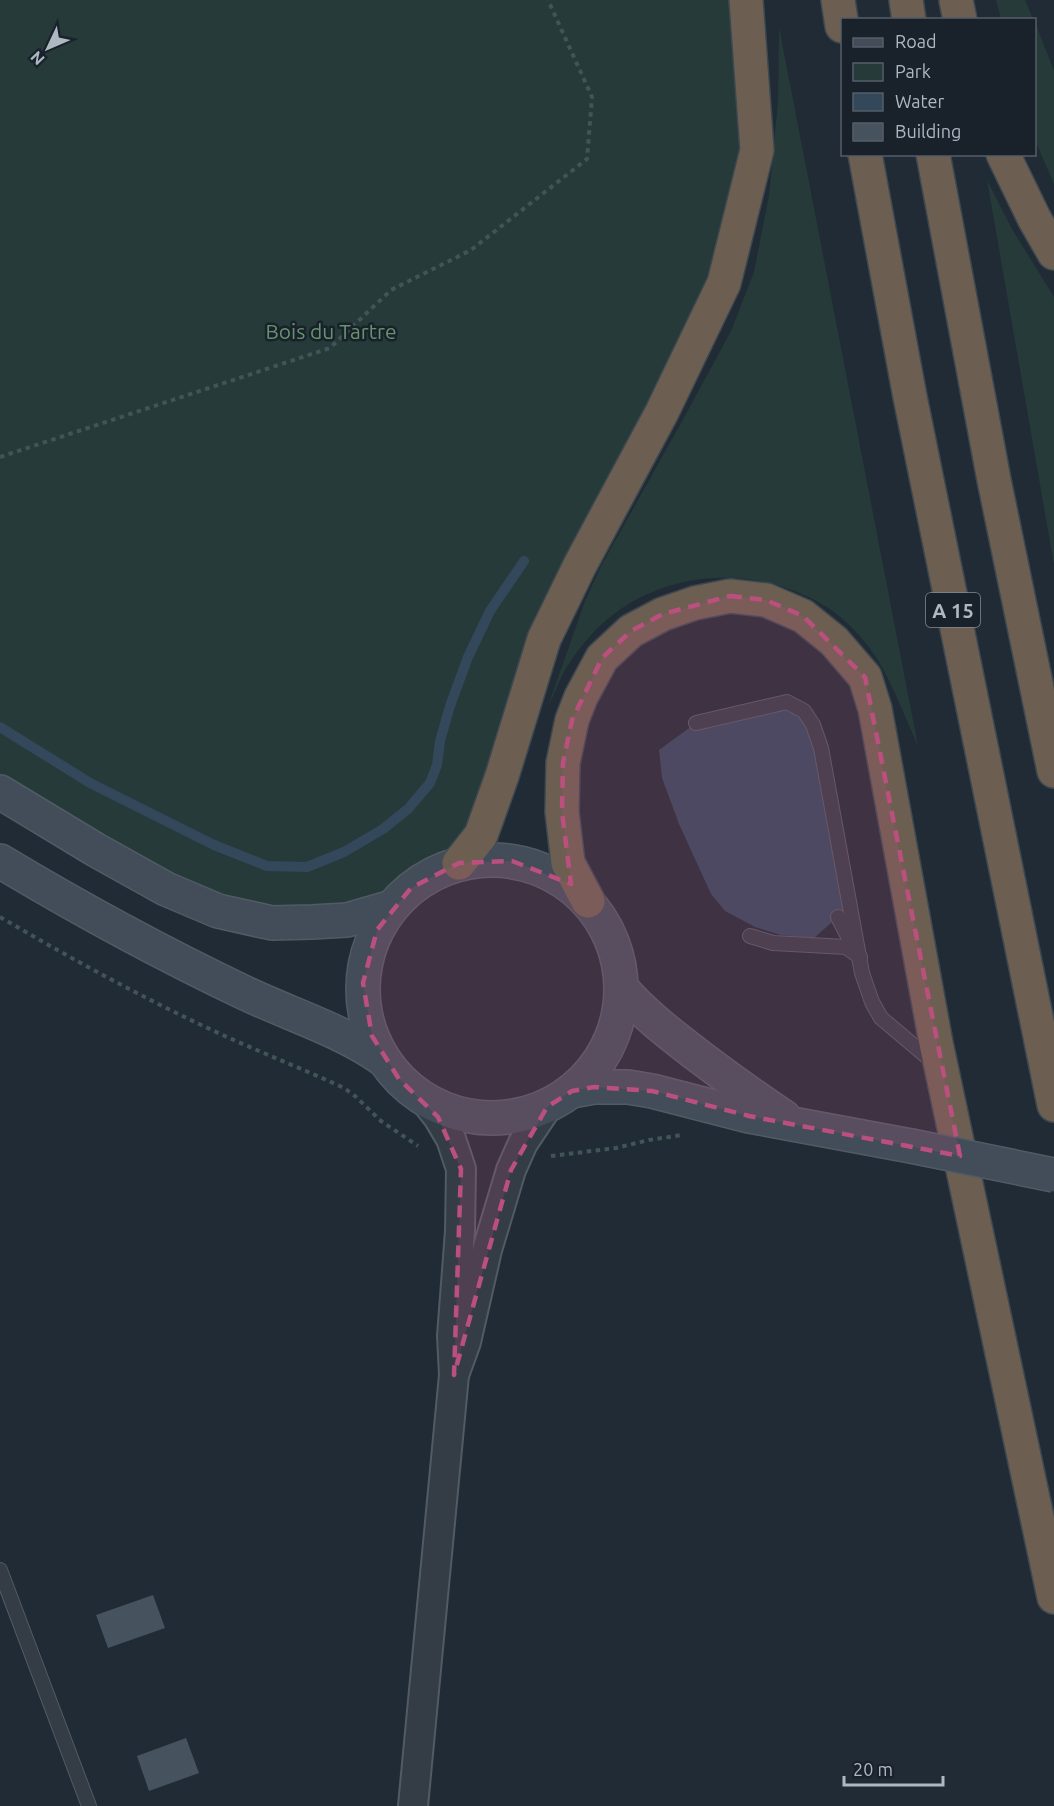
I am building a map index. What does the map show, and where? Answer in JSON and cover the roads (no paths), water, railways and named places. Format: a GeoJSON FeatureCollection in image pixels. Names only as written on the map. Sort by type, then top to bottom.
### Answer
{"type":"FeatureCollection","features":[{"type":"Feature","properties":{"kind":"highway"},"geometry":{"type":"LineString","coordinates":[[459,863],[481,835],[502,776],[544,639],[580,565],[662,412],[724,283],[758,150],[746,0]]}},
{"type":"Feature","properties":{"kind":"highway"},"geometry":{"type":"LineString","coordinates":[[838,0],[841,18]]}},
{"type":"Feature","properties":{"kind":"highway"},"geometry":{"type":"LineString","coordinates":[[906,0],[909,18]]}},
{"type":"Feature","properties":{"kind":"highway"},"geometry":{"type":"LineString","coordinates":[[956,0],[960,18]]}},
{"type":"Feature","properties":{"kind":"highway","name":"A 15"},"geometry":{"type":"LineString","coordinates":[[866,156],[910,397],[1054,1105]]}},
{"type":"Feature","properties":{"kind":"highway"},"geometry":{"type":"LineString","coordinates":[[933,156],[994,480],[1054,771]]}},
{"type":"Feature","properties":{"kind":"highway"},"geometry":{"type":"LineString","coordinates":[[1004,156],[1054,253]]}},
{"type":"Feature","properties":{"kind":"highway"},"geometry":{"type":"LineString","coordinates":[[588,901],[568,863],[562,812],[563,763],[572,720],[581,697],[602,658],[632,631],[663,614],[695,603],[730,596],[765,600],[803,616],[834,641],[865,677],[875,709],[942,1071],[1054,1597]]}},
{"type":"Feature","properties":{"kind":"main road"},"geometry":{"type":"LineString","coordinates":[[0,792],[96,850],[166,888],[218,911],[272,922],[312,922],[347,920],[392,907]]}},
{"type":"Feature","properties":{"kind":"main road"},"geometry":{"type":"LineString","coordinates":[[559,1099],[596,1068],[610,1044],[619,1018],[622,990],[618,958],[607,927],[588,901],[563,880],[539,868],[512,861],[486,859],[459,863],[434,873],[411,888],[392,907],[377,930],[367,955],[363,982],[369,1027],[384,1060],[399,1079],[438,1107],[465,1116],[493,1119],[521,1116],[594,1087],[628,1087],[798,1126],[1054,1175]]}},
{"type":"Feature","properties":{"kind":"main road"},"geometry":{"type":"LineString","coordinates":[[0,861],[72,904],[180,962],[248,995],[349,1039],[384,1060]]}},
{"type":"Feature","properties":{"kind":"main road"},"geometry":{"type":"LineString","coordinates":[[622,990],[640,1010],[670,1035],[742,1089],[798,1126]]}},
{"type":"Feature","properties":{"kind":"street"},"geometry":{"type":"LineString","coordinates":[[413,1806],[454,1375],[452,1336],[460,1231],[460,1169],[451,1139],[423,1098]]}},
{"type":"Feature","properties":{"kind":"street"},"geometry":{"type":"LineString","coordinates":[[454,1375],[466,1342],[487,1250],[511,1170],[523,1143],[559,1099]]}},
{"type":"Feature","properties":{"kind":"lane"},"geometry":{"type":"LineString","coordinates":[[696,723],[787,702],[804,711],[813,725],[821,748],[862,973],[872,1002],[881,1018],[922,1051],[942,1071]]}},
{"type":"Feature","properties":{"kind":"lane"},"geometry":{"type":"LineString","coordinates":[[838,917],[860,957]]}},
{"type":"Feature","properties":{"kind":"lane"},"geometry":{"type":"LineString","coordinates":[[750,936],[773,943],[846,947],[860,957]]}},
{"type":"Feature","properties":{"kind":"lane"},"geometry":{"type":"LineString","coordinates":[[0,1570],[89,1806]]}},
{"type":"Feature","properties":{"kind":"water"},"geometry":{"type":"Polygon","coordinates":[[[787,702],[813,725],[850,906],[814,938],[781,935],[755,927],[725,911],[711,894],[679,824],[662,778],[659,750],[696,723],[787,702]]]}},
{"type":"Feature","properties":{"kind":"waterway"},"geometry":{"type":"LineString","coordinates":[[0,727],[90,783],[214,845],[267,866],[307,867],[344,852],[383,829],[408,809],[430,783],[437,765],[440,741],[450,706],[468,657],[490,611],[524,561]]}},
{"type":"Feature","properties":{"kind":"park label","name":"Bois du Tartre"},"geometry":{"type":"Point","coordinates":[331,331]}}]}
